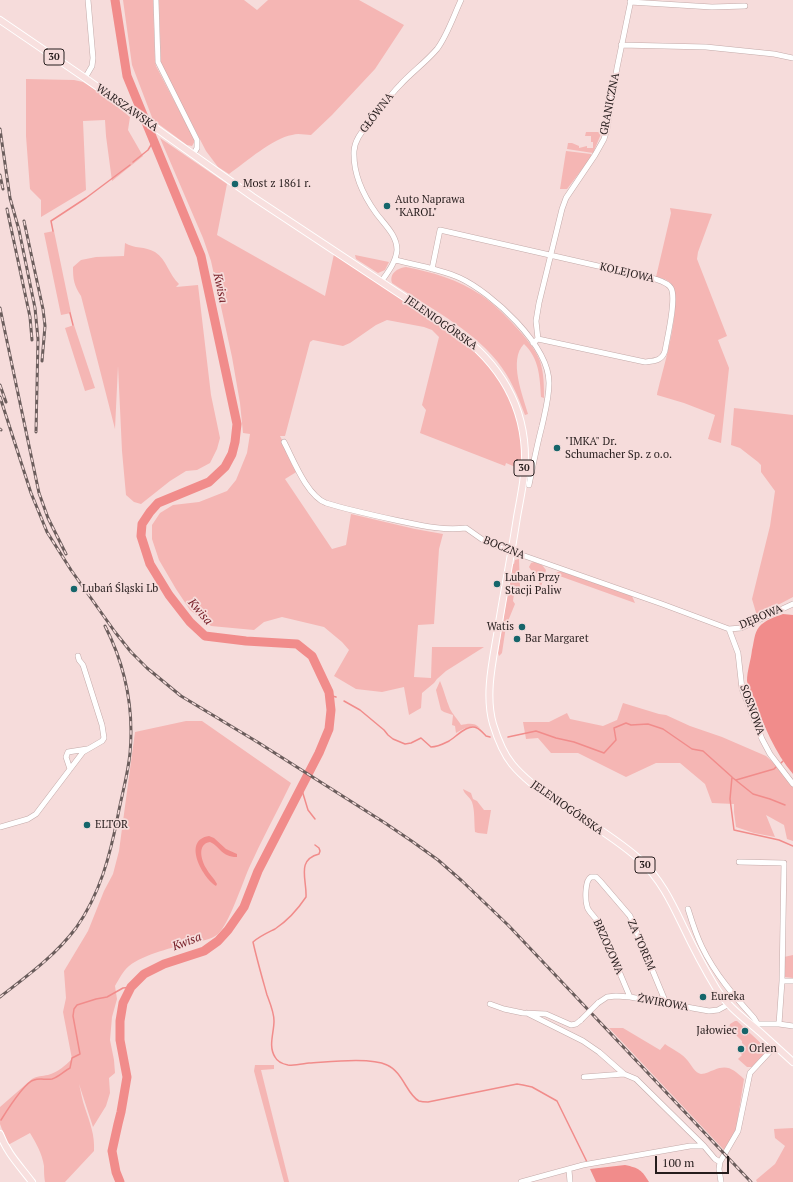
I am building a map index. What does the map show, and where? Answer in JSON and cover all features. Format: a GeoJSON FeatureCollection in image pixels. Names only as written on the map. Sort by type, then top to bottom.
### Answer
{"type":"FeatureCollection","features":[{"type":"Feature","properties":{"kind":"main road","name":"WARSZAWSKA"},"geometry":{"type":"LineString","coordinates":[[0,20],[253,196]]}},
{"type":"Feature","properties":{"kind":"main road","name":"JELENIOGÓRSKA"},"geometry":{"type":"LineString","coordinates":[[253,196],[468,340],[487,357],[496,368],[507,386],[520,418],[525,449],[524,476],[490,682],[493,723],[504,751],[511,763],[525,779],[622,846],[639,859],[653,874],[666,892],[717,991],[729,1004],[754,1024],[775,1046]]}},
{"type":"Feature","properties":{"kind":"main road","name":"30"},"geometry":{"type":"LineString","coordinates":[[775,1046],[793,1062]]}},
{"type":"Feature","properties":{"kind":"main road"},"geometry":{"type":"LineString","coordinates":[[0,1134],[2,1142],[11,1156],[32,1182]]}},
{"type":"Feature","properties":{"kind":"street"},"geometry":{"type":"LineString","coordinates":[[85,78],[92,66],[93,58],[88,0]]}},
{"type":"Feature","properties":{"kind":"street"},"geometry":{"type":"LineString","coordinates":[[156,0],[158,62],[197,140],[197,148],[190,153]]}},
{"type":"Feature","properties":{"kind":"street","name":"GŁÓWNA"},"geometry":{"type":"LineString","coordinates":[[395,260],[397,248],[394,238],[362,191],[357,178],[354,152],[356,141],[398,86],[438,48],[462,0]]}},
{"type":"Feature","properties":{"kind":"street"},"geometry":{"type":"LineString","coordinates":[[631,1],[712,7],[745,6]]}},
{"type":"Feature","properties":{"kind":"street","name":"GRANICZNA"},"geometry":{"type":"LineString","coordinates":[[550,256],[566,198],[604,139],[631,1]]}},
{"type":"Feature","properties":{"kind":"street"},"geometry":{"type":"LineString","coordinates":[[621,46],[706,47],[774,54],[793,58]]}},
{"type":"Feature","properties":{"kind":"street","name":"KOLEJOWA"},"geometry":{"type":"LineString","coordinates":[[432,269],[440,230],[655,279],[671,287],[673,293],[672,312],[663,356],[660,359],[645,362],[538,339]]}},
{"type":"Feature","properties":{"kind":"street"},"geometry":{"type":"LineString","coordinates":[[533,343],[538,339],[536,321],[550,256]]}},
{"type":"Feature","properties":{"kind":"street"},"geometry":{"type":"LineString","coordinates":[[382,282],[395,260],[458,277],[483,291],[497,303],[533,343],[541,355],[546,367],[549,383],[548,399],[529,485]]}},
{"type":"Feature","properties":{"kind":"street","name":"BOCZNA"},"geometry":{"type":"LineString","coordinates":[[284,442],[308,487],[318,500],[322,502],[430,528],[466,528],[483,540],[512,552],[655,601],[729,629]]}},
{"type":"Feature","properties":{"kind":"street","name":"DĘBOWA"},"geometry":{"type":"LineString","coordinates":[[729,629],[740,628],[748,625],[793,604]]}},
{"type":"Feature","properties":{"kind":"street","name":"SOSNOWA"},"geometry":{"type":"LineString","coordinates":[[729,629],[738,653],[742,689],[762,739],[770,754],[793,784]]}},
{"type":"Feature","properties":{"kind":"street"},"geometry":{"type":"LineString","coordinates":[[0,827],[28,819],[36,814],[83,752],[102,741],[104,738],[103,729],[83,665],[78,656]]}},
{"type":"Feature","properties":{"kind":"street"},"geometry":{"type":"LineString","coordinates":[[70,769],[66,757],[68,752],[88,749]]}},
{"type":"Feature","properties":{"kind":"street"},"geometry":{"type":"LineString","coordinates":[[739,862],[784,863],[782,981],[779,1024]]}},
{"type":"Feature","properties":{"kind":"street","name":"BRZOZOWA"},"geometry":{"type":"LineString","coordinates":[[591,877],[588,878],[587,882],[587,907],[596,919],[630,997]]}},
{"type":"Feature","properties":{"kind":"street","name":"ZA TOREM"},"geometry":{"type":"LineString","coordinates":[[591,877],[596,877],[630,916],[666,1003]]}},
{"type":"Feature","properties":{"kind":"street"},"geometry":{"type":"LineString","coordinates":[[688,909],[701,946],[708,959],[726,987],[754,1018],[754,1024],[779,1024],[793,1026]]}},
{"type":"Feature","properties":{"kind":"street"},"geometry":{"type":"LineString","coordinates":[[782,981],[793,981]]}},
{"type":"Feature","properties":{"kind":"street","name":"ŻWIROWA"},"geometry":{"type":"LineString","coordinates":[[527,1013],[546,1014],[571,1025],[576,1024],[604,998],[610,996],[630,997],[709,1011],[718,1010],[729,1004]]}},
{"type":"Feature","properties":{"kind":"street"},"geometry":{"type":"LineString","coordinates":[[490,1004],[504,1009],[527,1013],[583,1041],[599,1052],[624,1074],[636,1079],[704,1146],[715,1159],[720,1162]]}},
{"type":"Feature","properties":{"kind":"street"},"geometry":{"type":"LineString","coordinates":[[721,1182],[719,1169],[720,1162],[738,1131],[750,1073],[775,1046]]}},
{"type":"Feature","properties":{"kind":"street"},"geometry":{"type":"LineString","coordinates":[[584,1077],[624,1074]]}},
{"type":"Feature","properties":{"kind":"street"},"geometry":{"type":"LineString","coordinates":[[521,1182],[583,1165],[690,1146],[704,1146]]}},
{"type":"Feature","properties":{"kind":"street"},"geometry":{"type":"LineString","coordinates":[[569,1170],[570,1182]]}},
{"type":"Feature","properties":{"kind":"shaded area"},"geometry":{"type":"Polygon","coordinates":[[[123,0],[153,0],[156,66],[195,141],[192,146],[187,145],[153,120],[132,65],[123,0]]]}},
{"type":"Feature","properties":{"kind":"shaded area"},"geometry":{"type":"Polygon","coordinates":[[[159,0],[244,0],[257,10],[268,0],[359,0],[404,25],[375,69],[311,135],[294,134],[268,145],[229,174],[218,167],[206,151],[161,63],[159,0]]]}},
{"type":"Feature","properties":{"kind":"shaded area"},"geometry":{"type":"Polygon","coordinates":[[[26,79],[74,80],[83,82],[99,92],[130,117],[128,130],[143,156],[112,181],[105,120],[83,121],[86,190],[41,217],[41,200],[30,189],[26,136],[26,79]]]}},
{"type":"Feature","properties":{"kind":"shaded area"},"geometry":{"type":"Polygon","coordinates":[[[586,132],[600,132],[601,134],[593,153],[567,149],[568,143],[579,146],[579,148],[587,146],[587,148],[593,148],[591,136],[585,136],[586,132]]]}},
{"type":"Feature","properties":{"kind":"shaded area"},"geometry":{"type":"Polygon","coordinates":[[[160,138],[227,184],[217,235],[325,296],[334,254],[460,338],[487,362],[506,390],[518,422],[520,433],[522,456],[520,469],[506,463],[505,466],[420,433],[426,410],[422,405],[439,337],[432,330],[424,327],[387,320],[376,325],[350,343],[343,346],[313,340],[310,342],[285,436],[280,436],[298,471],[285,479],[332,549],[346,545],[351,514],[443,534],[439,549],[434,624],[418,625],[414,677],[431,678],[432,647],[484,647],[446,671],[437,679],[422,693],[421,708],[409,715],[404,687],[382,692],[356,689],[334,676],[349,650],[324,627],[282,617],[264,622],[254,630],[211,626],[190,610],[159,560],[152,539],[152,525],[160,513],[173,505],[199,502],[227,491],[236,480],[247,453],[250,434],[243,433],[240,403],[232,357],[211,261],[203,238],[160,138]]]}},
{"type":"Feature","properties":{"kind":"shaded area"},"geometry":{"type":"Polygon","coordinates":[[[566,151],[591,154],[592,156],[567,189],[560,189],[566,151]]]}},
{"type":"Feature","properties":{"kind":"shaded area"},"geometry":{"type":"Polygon","coordinates":[[[670,208],[712,214],[698,252],[697,259],[727,336],[718,340],[729,368],[721,443],[708,439],[715,415],[684,403],[657,395],[674,320],[674,292],[669,282],[656,277],[671,213],[670,208]]]}},
{"type":"Feature","properties":{"kind":"shaded area"},"geometry":{"type":"Polygon","coordinates":[[[54,231],[71,313],[61,315],[44,233],[54,231]]]}},
{"type":"Feature","properties":{"kind":"shaded area"},"geometry":{"type":"Polygon","coordinates":[[[125,243],[151,250],[159,255],[179,284],[176,287],[198,285],[211,395],[220,438],[217,449],[210,463],[197,470],[186,471],[170,481],[141,504],[134,502],[126,495],[122,451],[118,366],[115,429],[81,296],[75,285],[73,275],[73,267],[81,260],[96,257],[124,256],[125,243]]]}},
{"type":"Feature","properties":{"kind":"shaded area"},"geometry":{"type":"Polygon","coordinates":[[[355,255],[389,262],[385,270],[378,273],[356,259],[355,255]]]}},
{"type":"Feature","properties":{"kind":"shaded area"},"geometry":{"type":"Polygon","coordinates":[[[406,267],[445,277],[473,290],[499,309],[526,338],[540,361],[544,384],[544,398],[541,397],[536,362],[529,349],[524,344],[519,351],[517,368],[520,388],[528,414],[525,415],[510,380],[497,361],[486,349],[448,318],[392,283],[391,279],[393,274],[406,267]]]}},
{"type":"Feature","properties":{"kind":"shaded area"},"geometry":{"type":"Polygon","coordinates":[[[74,325],[95,388],[85,391],[65,328],[74,325]]]}},
{"type":"Feature","properties":{"kind":"shaded area"},"geometry":{"type":"Polygon","coordinates":[[[734,408],[793,415],[793,597],[757,616],[752,599],[770,526],[775,491],[761,472],[761,465],[740,448],[731,445],[734,408]]]}},
{"type":"Feature","properties":{"kind":"shaded area"},"geometry":{"type":"Polygon","coordinates":[[[519,559],[520,587],[518,588],[515,586],[513,601],[515,604],[506,626],[502,653],[499,656],[498,653],[512,564],[514,564],[515,560],[519,559]]]}},
{"type":"Feature","properties":{"kind":"shaded area"},"geometry":{"type":"Polygon","coordinates":[[[534,562],[542,565],[546,570],[540,590],[538,575],[529,567],[531,563],[534,562]]]}},
{"type":"Feature","properties":{"kind":"shaded area"},"geometry":{"type":"Polygon","coordinates":[[[560,571],[632,596],[635,603],[554,574],[560,571]]]}},
{"type":"Feature","properties":{"kind":"shaded area"},"geometry":{"type":"Polygon","coordinates":[[[783,614],[793,615],[793,774],[770,738],[747,681],[754,638],[757,629],[767,621],[783,614]]]}},
{"type":"Feature","properties":{"kind":"shaded area"},"geometry":{"type":"Polygon","coordinates":[[[440,681],[450,709],[461,725],[473,724],[480,728],[468,728],[456,733],[455,726],[452,725],[453,715],[441,710],[436,690],[440,681]]]}},
{"type":"Feature","properties":{"kind":"shaded area"},"geometry":{"type":"Polygon","coordinates":[[[623,703],[666,715],[766,756],[776,765],[793,786],[793,841],[787,839],[784,825],[766,815],[775,837],[754,833],[736,827],[734,804],[712,803],[705,784],[680,763],[656,763],[626,777],[578,753],[551,753],[538,738],[526,739],[523,722],[549,722],[567,713],[570,719],[603,726],[617,720],[623,703]]]}},
{"type":"Feature","properties":{"kind":"shaded area"},"geometry":{"type":"Polygon","coordinates":[[[186,721],[202,721],[291,783],[254,857],[231,913],[218,934],[209,939],[168,949],[135,962],[125,970],[115,986],[117,999],[112,1017],[110,1040],[115,1073],[109,1078],[110,1093],[106,1106],[93,1127],[79,1084],[92,1129],[94,1151],[65,1182],[45,1182],[42,1157],[37,1144],[30,1133],[8,1145],[0,1124],[0,1107],[32,1079],[55,1072],[72,1059],[63,1012],[66,998],[64,971],[88,931],[104,891],[113,874],[119,851],[135,732],[186,721]]]}},
{"type":"Feature","properties":{"kind":"shaded area"},"geometry":{"type":"Polygon","coordinates":[[[463,789],[471,793],[473,799],[477,801],[484,810],[491,810],[487,834],[475,832],[473,805],[463,789]]]}},
{"type":"Feature","properties":{"kind":"shaded area"},"geometry":{"type":"Polygon","coordinates":[[[209,836],[214,838],[226,849],[237,854],[237,857],[232,857],[224,854],[210,842],[203,846],[201,853],[204,865],[217,884],[216,886],[205,875],[197,859],[197,844],[201,839],[209,836]]]}},
{"type":"Feature","properties":{"kind":"shaded area"},"geometry":{"type":"Polygon","coordinates":[[[793,955],[793,978],[785,977],[784,957],[793,955]]]}},
{"type":"Feature","properties":{"kind":"shaded area"},"geometry":{"type":"Polygon","coordinates":[[[737,1021],[766,1048],[763,1055],[752,1067],[747,1067],[738,1059],[742,1055],[740,1053],[746,1047],[729,1028],[730,1024],[737,1021]]]}},
{"type":"Feature","properties":{"kind":"shaded area"},"geometry":{"type":"Polygon","coordinates":[[[609,1028],[623,1028],[660,1050],[665,1044],[683,1056],[695,1071],[701,1074],[719,1068],[727,1068],[734,1071],[744,1079],[736,1130],[724,1150],[609,1028]]]}},
{"type":"Feature","properties":{"kind":"shaded area"},"geometry":{"type":"Polygon","coordinates":[[[255,1065],[274,1065],[274,1069],[261,1070],[289,1182],[284,1182],[254,1071],[255,1065]]]}},
{"type":"Feature","properties":{"kind":"shaded area"},"geometry":{"type":"Polygon","coordinates":[[[793,1128],[793,1182],[757,1182],[756,1180],[775,1164],[785,1146],[775,1138],[774,1129],[793,1128]]]}},
{"type":"Feature","properties":{"kind":"shaded area"},"geometry":{"type":"Polygon","coordinates":[[[625,1165],[640,1170],[649,1182],[596,1182],[590,1169],[625,1165]]]}},
{"type":"Feature","properties":{"kind":"waterway","name":"Kwisa"},"geometry":{"type":"LineString","coordinates":[[115,0],[127,76],[201,256],[237,424],[232,454],[225,467],[209,482],[158,503],[142,524],[141,536],[150,564],[169,595],[190,622],[205,636],[246,641],[297,644],[312,656],[329,692],[331,710],[329,729],[319,753],[258,871],[244,907],[228,930],[218,941],[204,951],[164,964],[144,974],[131,987],[123,1003],[120,1021],[120,1040],[127,1077],[112,1151],[116,1172],[120,1182]]}},
{"type":"Feature","properties":{"kind":"waterway"},"geometry":{"type":"LineString","coordinates":[[133,162],[148,150],[154,140]]}},
{"type":"Feature","properties":{"kind":"waterway"},"geometry":{"type":"LineString","coordinates":[[53,231],[51,221],[86,198],[130,165]]}},
{"type":"Feature","properties":{"kind":"waterway"},"geometry":{"type":"LineString","coordinates":[[70,313],[73,325]]}},
{"type":"Feature","properties":{"kind":"waterway","name":"Kwisa"},"geometry":{"type":"LineString","coordinates":[[329,695],[336,697]]}},
{"type":"Feature","properties":{"kind":"waterway"},"geometry":{"type":"LineString","coordinates":[[344,701],[360,710],[393,739],[405,744],[421,738],[431,747],[440,745],[449,741],[470,727],[477,728],[486,736],[490,737]]}},
{"type":"Feature","properties":{"kind":"waterway"},"geometry":{"type":"LineString","coordinates":[[508,737],[536,731],[574,742],[604,753],[616,740],[614,728],[626,723],[631,725],[648,724],[663,729],[692,749],[703,751],[732,777],[730,799],[734,830],[779,840],[793,846]]}},
{"type":"Feature","properties":{"kind":"waterway"},"geometry":{"type":"LineString","coordinates":[[736,780],[774,769],[776,767]]}},
{"type":"Feature","properties":{"kind":"waterway"},"geometry":{"type":"LineString","coordinates":[[733,778],[753,794],[785,805]]}},
{"type":"Feature","properties":{"kind":"waterway"},"geometry":{"type":"LineString","coordinates":[[301,787],[308,810],[315,819]]}},
{"type":"Feature","properties":{"kind":"waterway"},"geometry":{"type":"LineString","coordinates":[[315,845],[319,848],[319,854],[312,857],[305,865],[306,897],[284,922],[253,942],[267,995],[272,1008],[274,1021],[272,1048],[276,1058],[286,1065],[349,1061],[370,1061],[387,1065],[397,1073],[411,1094],[422,1102],[517,1084],[532,1087],[557,1101],[587,1162]]}},
{"type":"Feature","properties":{"kind":"waterway"},"geometry":{"type":"LineString","coordinates":[[1,1120],[16,1098],[30,1082],[36,1079],[52,1079],[57,1077],[70,1068],[72,1058],[80,1054],[73,1016],[74,1009],[77,1005],[107,997],[123,988],[131,987]]}},
{"type":"Feature","properties":{"kind":"railway"},"geometry":{"type":"LineString","coordinates":[[0,129],[10,198],[19,230],[35,308],[38,339],[36,432]]}},
{"type":"Feature","properties":{"kind":"railway"},"geometry":{"type":"LineString","coordinates":[[0,175],[3,189]]}},
{"type":"Feature","properties":{"kind":"railway"},"geometry":{"type":"LineString","coordinates":[[7,209],[30,317],[32,340]]}},
{"type":"Feature","properties":{"kind":"railway"},"geometry":{"type":"LineString","coordinates":[[24,221],[43,309],[45,326],[42,361]]}},
{"type":"Feature","properties":{"kind":"railway"},"geometry":{"type":"LineString","coordinates":[[0,308],[39,493],[48,518],[66,554]]}},
{"type":"Feature","properties":{"kind":"railway"},"geometry":{"type":"LineString","coordinates":[[0,385],[6,402]]}},
{"type":"Feature","properties":{"kind":"railway"},"geometry":{"type":"LineString","coordinates":[[0,397],[31,493],[47,532],[71,570],[131,652],[147,668],[181,696],[259,743],[385,823],[438,860],[508,925],[751,1182]]}},
{"type":"Feature","properties":{"kind":"railway"},"geometry":{"type":"LineString","coordinates":[[0,997],[50,957],[76,928],[92,902],[108,860],[128,769],[131,720],[123,672],[105,626]]}},
{"type":"Feature","properties":{"kind":"place","name":"Most z 1861 r."},"geometry":{"type":"Point","coordinates":[235,184]}},
{"type":"Feature","properties":{"kind":"place","name":"Auto Naprawa \"KAROL\""},"geometry":{"type":"Point","coordinates":[387,206]}},
{"type":"Feature","properties":{"kind":"place","name":"\"IMKA\" Dr. Schumacher Sp. z o.o."},"geometry":{"type":"Point","coordinates":[557,448]}},
{"type":"Feature","properties":{"kind":"place","name":"Lubań Przy Stacji Paliw"},"geometry":{"type":"Point","coordinates":[497,584]}},
{"type":"Feature","properties":{"kind":"place","name":"Lubań Śląski Lb"},"geometry":{"type":"Point","coordinates":[74,589]}},
{"type":"Feature","properties":{"kind":"place","name":"Watis"},"geometry":{"type":"Point","coordinates":[522,627]}},
{"type":"Feature","properties":{"kind":"place","name":"Bar Margaret"},"geometry":{"type":"Point","coordinates":[517,639]}},
{"type":"Feature","properties":{"kind":"place","name":"ELTOR"},"geometry":{"type":"Point","coordinates":[87,825]}},
{"type":"Feature","properties":{"kind":"place","name":"Eureka"},"geometry":{"type":"Point","coordinates":[703,997]}},
{"type":"Feature","properties":{"kind":"place","name":"Jałowiec"},"geometry":{"type":"Point","coordinates":[745,1031]}},
{"type":"Feature","properties":{"kind":"place","name":"Orlen"},"geometry":{"type":"Point","coordinates":[741,1049]}}]}
